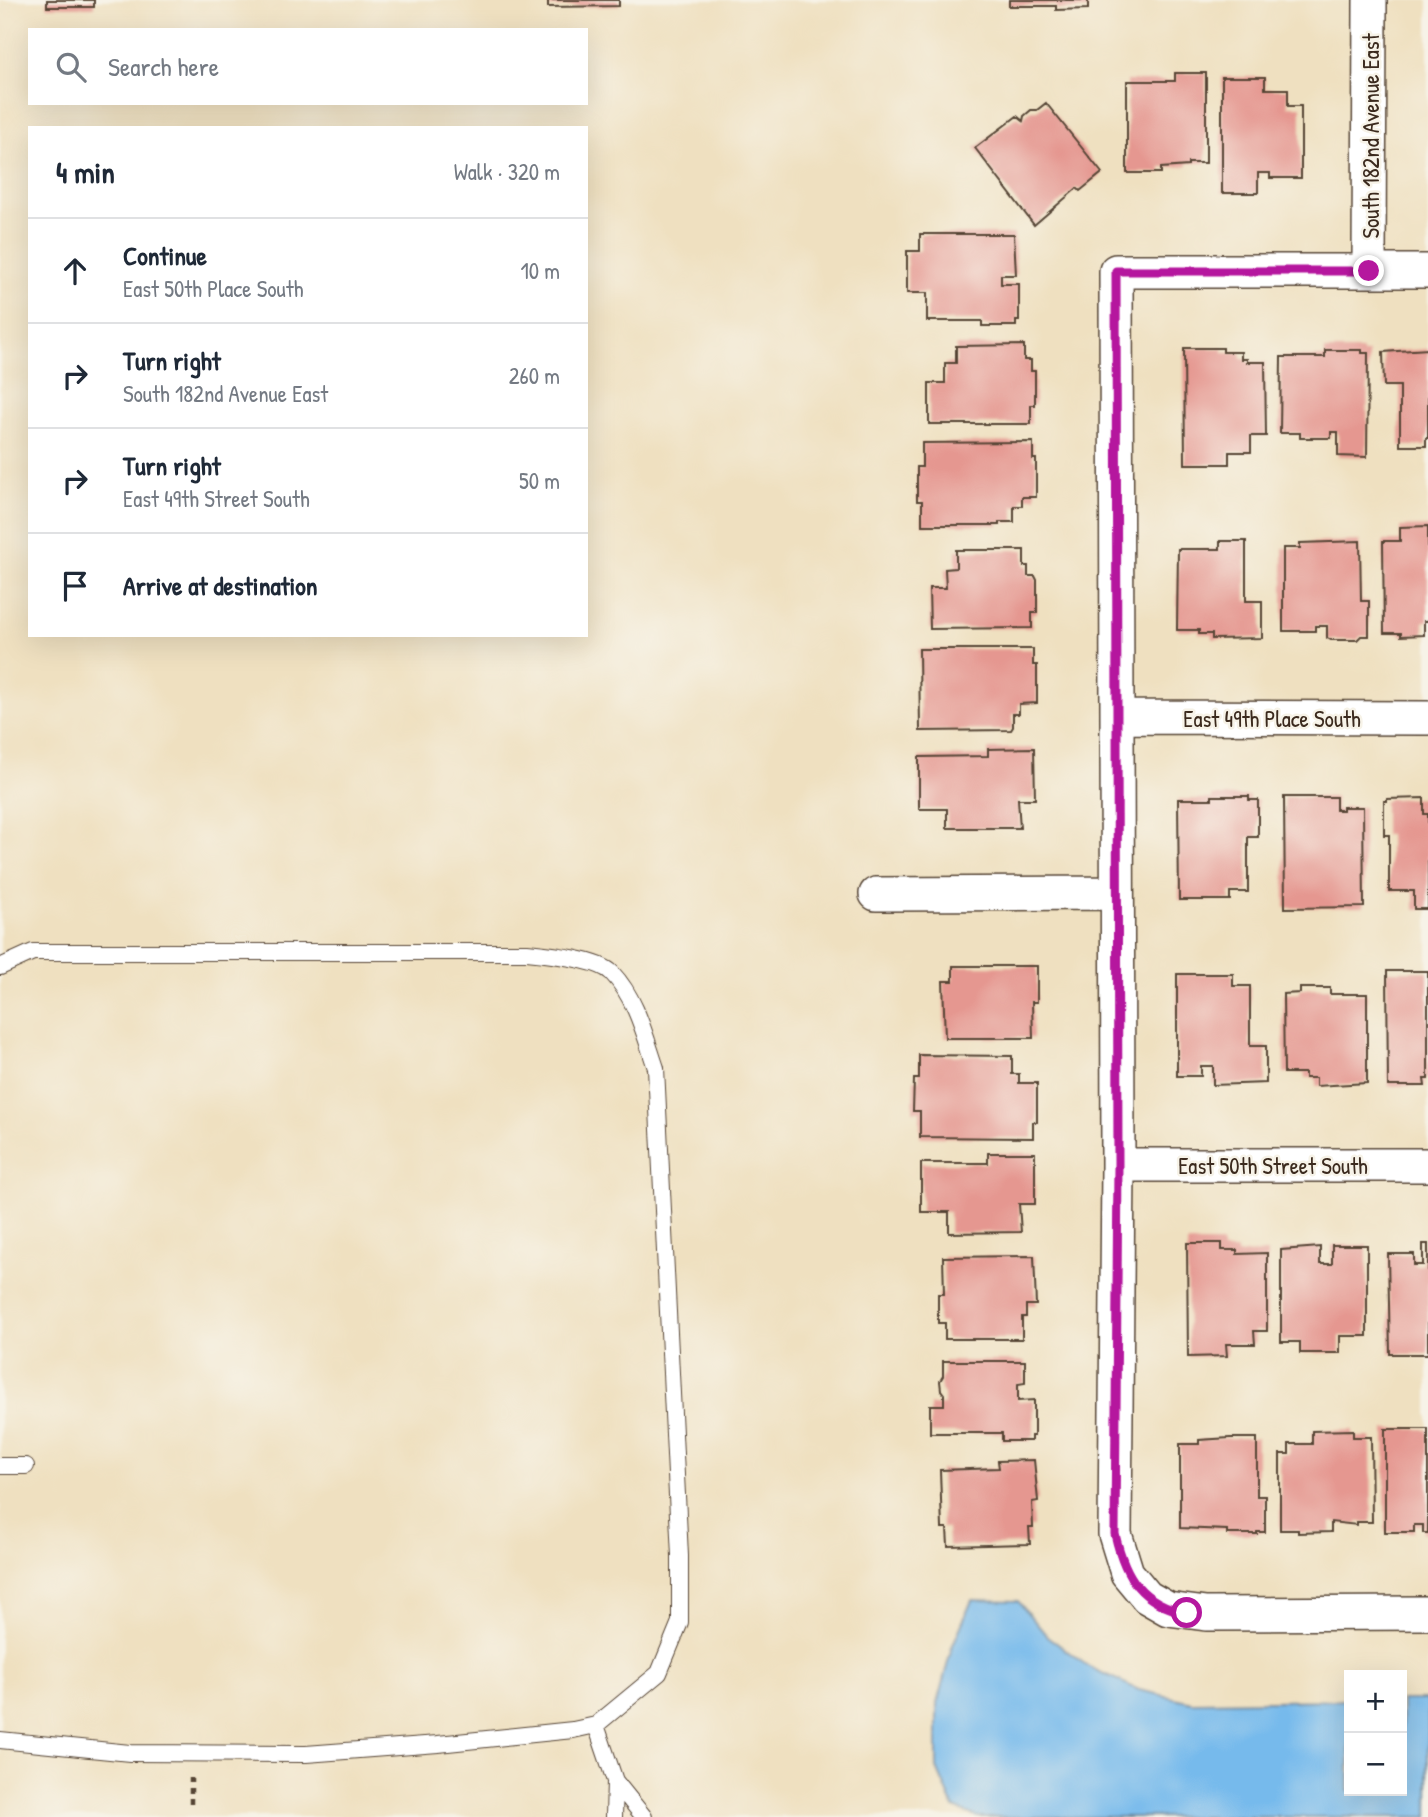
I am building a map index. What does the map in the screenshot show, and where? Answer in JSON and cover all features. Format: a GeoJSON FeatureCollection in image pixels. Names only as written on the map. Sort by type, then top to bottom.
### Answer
{"type":"FeatureCollection","features":[{"type":"Feature","properties":{"kind":"street","name":"South 182nd Avenue East"},"geometry":{"type":"LineString","coordinates":[[1369,271],[1370,0]]}},
{"type":"Feature","properties":{"kind":"street"},"geometry":{"type":"LineString","coordinates":[[1428,271],[1116,271],[1118,1165],[1115,1534],[1127,1573],[1147,1597],[1168,1609],[1197,1614],[1428,1614]]}},
{"type":"Feature","properties":{"kind":"street","name":"East 49th Place South"},"geometry":{"type":"LineString","coordinates":[[1117,717],[1428,718]]}},
{"type":"Feature","properties":{"kind":"street"},"geometry":{"type":"LineString","coordinates":[[876,894],[1116,893]]}},
{"type":"Feature","properties":{"kind":"street","name":"East 50th Street South"},"geometry":{"type":"LineString","coordinates":[[1118,1165],[1428,1165]]}},
{"type":"Feature","properties":{"kind":"lane"},"geometry":{"type":"LineString","coordinates":[[0,967],[33,952],[500,952],[563,955],[611,971],[635,1008],[656,1068],[680,1556],[680,1622],[659,1672],[596,1724],[573,1730],[438,1744],[306,1754],[130,1753],[0,1740]]}},
{"type":"Feature","properties":{"kind":"lane"},"geometry":{"type":"LineString","coordinates":[[0,1466],[26,1466]]}},
{"type":"Feature","properties":{"kind":"lane"},"geometry":{"type":"LineString","coordinates":[[596,1724],[615,1781],[614,1817]]}},
{"type":"Feature","properties":{"kind":"lane"},"geometry":{"type":"LineString","coordinates":[[615,1781],[644,1817]]}},
{"type":"Feature","properties":{"kind":"water"},"geometry":{"type":"Polygon","coordinates":[[[972,1600],[1018,1601],[1047,1636],[1089,1667],[1139,1690],[1192,1702],[1344,1700],[1344,1796],[1407,1796],[1407,1700],[1428,1700],[1428,1817],[978,1817],[954,1808],[937,1768],[937,1704],[952,1647],[972,1600]]]}},
{"type":"Feature","properties":{"kind":"building"},"geometry":{"type":"Polygon","coordinates":[[[47,0],[94,0],[94,7],[47,7],[47,0]]]}},
{"type":"Feature","properties":{"kind":"building"},"geometry":{"type":"Polygon","coordinates":[[[548,0],[619,0],[619,6],[548,7],[548,0]]]}},
{"type":"Feature","properties":{"kind":"building"},"geometry":{"type":"Polygon","coordinates":[[[1009,0],[1088,0],[1088,9],[1056,10],[1056,6],[1009,6],[1009,0]]]}},
{"type":"Feature","properties":{"kind":"building"},"geometry":{"type":"Polygon","coordinates":[[[1175,73],[1206,73],[1206,163],[1161,168],[1161,173],[1127,173],[1127,81],[1175,81],[1175,73]]]}},
{"type":"Feature","properties":{"kind":"building"},"geometry":{"type":"Polygon","coordinates":[[[1222,77],[1265,77],[1265,89],[1288,89],[1288,106],[1301,106],[1301,178],[1270,178],[1270,173],[1258,173],[1258,193],[1222,193],[1222,77]]]}},
{"type":"Feature","properties":{"kind":"building"},"geometry":{"type":"Polygon","coordinates":[[[1046,103],[1102,173],[1080,191],[1077,188],[1034,225],[975,148],[1017,116],[1023,121],[1024,116],[1031,110],[1037,110],[1046,103]]]}},
{"type":"Feature","properties":{"kind":"building"},"geometry":{"type":"Polygon","coordinates":[[[920,234],[1014,234],[1016,275],[1001,275],[1001,284],[1019,284],[1019,321],[1016,321],[1016,326],[982,326],[982,321],[927,321],[927,293],[907,293],[907,251],[920,251],[920,234]]]}},
{"type":"Feature","properties":{"kind":"building"},"geometry":{"type":"Polygon","coordinates":[[[1024,345],[1024,360],[1031,360],[1031,371],[1035,371],[1035,405],[1031,405],[1031,424],[929,424],[929,383],[945,383],[945,363],[956,363],[956,346],[1024,345]]]}},
{"type":"Feature","properties":{"kind":"building"},"geometry":{"type":"Polygon","coordinates":[[[1184,348],[1223,348],[1223,352],[1241,352],[1241,359],[1247,359],[1247,362],[1265,362],[1266,436],[1251,436],[1251,452],[1229,452],[1229,464],[1185,464],[1184,348]]]}},
{"type":"Feature","properties":{"kind":"building"},"geometry":{"type":"Polygon","coordinates":[[[1428,349],[1426,446],[1400,446],[1400,386],[1384,386],[1383,352],[1428,349]]]}},
{"type":"Feature","properties":{"kind":"building"},"geometry":{"type":"Polygon","coordinates":[[[1325,350],[1362,350],[1362,353],[1368,353],[1367,457],[1338,456],[1338,432],[1331,432],[1331,438],[1300,438],[1300,433],[1280,433],[1281,357],[1325,357],[1325,350]]]}},
{"type":"Feature","properties":{"kind":"building"},"geometry":{"type":"Polygon","coordinates":[[[1033,442],[1036,497],[1022,497],[1022,506],[1014,506],[1014,522],[999,522],[999,525],[922,525],[922,501],[917,501],[917,467],[922,467],[922,443],[1033,442]]]}},
{"type":"Feature","properties":{"kind":"building"},"geometry":{"type":"Polygon","coordinates":[[[1428,526],[1428,621],[1424,621],[1424,635],[1401,636],[1401,633],[1384,633],[1383,541],[1400,541],[1400,527],[1428,526]]]}},
{"type":"Feature","properties":{"kind":"building"},"geometry":{"type":"Polygon","coordinates":[[[1220,541],[1246,541],[1246,601],[1262,601],[1262,638],[1212,639],[1212,634],[1199,634],[1199,630],[1177,630],[1178,549],[1220,549],[1220,541]]]}},
{"type":"Feature","properties":{"kind":"building"},"geometry":{"type":"Polygon","coordinates":[[[1360,541],[1361,601],[1369,601],[1369,636],[1361,636],[1357,640],[1331,640],[1327,638],[1327,626],[1315,626],[1315,631],[1283,631],[1283,548],[1300,548],[1300,543],[1360,541]]]}},
{"type":"Feature","properties":{"kind":"building"},"geometry":{"type":"Polygon","coordinates":[[[956,550],[1024,550],[1024,566],[1028,566],[1028,576],[1035,576],[1037,580],[1037,613],[1032,613],[1032,628],[930,629],[929,588],[946,588],[945,569],[956,568],[956,550]]]}},
{"type":"Feature","properties":{"kind":"building"},"geometry":{"type":"Polygon","coordinates":[[[919,649],[1033,649],[1033,665],[1037,665],[1037,703],[1019,704],[1019,714],[1013,714],[1011,730],[920,731],[919,649]]]}},
{"type":"Feature","properties":{"kind":"building"},"geometry":{"type":"Polygon","coordinates":[[[1034,748],[1035,799],[1018,799],[1020,828],[947,828],[947,809],[919,809],[919,757],[988,756],[988,749],[1034,748]]]}},
{"type":"Feature","properties":{"kind":"building"},"geometry":{"type":"Polygon","coordinates":[[[1212,796],[1249,796],[1249,800],[1258,800],[1258,837],[1248,837],[1248,892],[1230,892],[1230,900],[1179,900],[1178,799],[1212,799],[1212,796]]]}},
{"type":"Feature","properties":{"kind":"building"},"geometry":{"type":"Polygon","coordinates":[[[1284,797],[1336,797],[1336,810],[1343,810],[1343,807],[1363,807],[1364,907],[1285,908],[1284,797]]]}},
{"type":"Feature","properties":{"kind":"building"},"geometry":{"type":"Polygon","coordinates":[[[1424,798],[1424,814],[1428,814],[1428,909],[1414,909],[1414,891],[1389,891],[1389,835],[1384,835],[1384,801],[1424,798]]]}},
{"type":"Feature","properties":{"kind":"building"},"geometry":{"type":"Polygon","coordinates":[[[953,966],[1037,966],[1037,1002],[1032,1002],[1033,1038],[945,1038],[943,981],[953,981],[953,966]]]}},
{"type":"Feature","properties":{"kind":"building"},"geometry":{"type":"Polygon","coordinates":[[[1387,971],[1428,971],[1428,1079],[1424,1079],[1425,1086],[1388,1086],[1387,971]]]}},
{"type":"Feature","properties":{"kind":"building"},"geometry":{"type":"Polygon","coordinates":[[[1177,974],[1233,974],[1233,986],[1250,986],[1250,1046],[1266,1046],[1266,1083],[1213,1085],[1213,1066],[1201,1066],[1201,1076],[1177,1076],[1177,974]]]}},
{"type":"Feature","properties":{"kind":"building"},"geometry":{"type":"Polygon","coordinates":[[[1300,988],[1330,988],[1330,994],[1367,994],[1367,1083],[1316,1086],[1316,1078],[1305,1078],[1305,1073],[1284,1073],[1283,994],[1300,993],[1300,988]]]}},
{"type":"Feature","properties":{"kind":"building"},"geometry":{"type":"Polygon","coordinates":[[[919,1055],[1012,1056],[1012,1074],[1019,1074],[1019,1083],[1037,1083],[1037,1122],[1033,1122],[1033,1138],[920,1137],[920,1111],[913,1111],[914,1079],[919,1079],[919,1055]]]}},
{"type":"Feature","properties":{"kind":"building"},"geometry":{"type":"Polygon","coordinates":[[[988,1153],[1035,1153],[1035,1204],[1019,1204],[1021,1232],[949,1233],[949,1212],[921,1212],[921,1163],[988,1163],[988,1153]]]}},
{"type":"Feature","properties":{"kind":"building"},"geometry":{"type":"Polygon","coordinates":[[[1187,1243],[1222,1243],[1222,1250],[1237,1250],[1237,1254],[1267,1253],[1267,1331],[1254,1331],[1255,1344],[1226,1344],[1227,1356],[1188,1357],[1187,1243]]]}},
{"type":"Feature","properties":{"kind":"building"},"geometry":{"type":"Polygon","coordinates":[[[1423,1244],[1428,1244],[1428,1354],[1390,1354],[1388,1254],[1414,1254],[1414,1265],[1423,1265],[1423,1244]]]}},
{"type":"Feature","properties":{"kind":"building"},"geometry":{"type":"Polygon","coordinates":[[[1332,1245],[1367,1245],[1367,1336],[1340,1336],[1340,1353],[1300,1353],[1300,1342],[1281,1342],[1281,1250],[1320,1247],[1320,1264],[1332,1264],[1332,1245]]]}},
{"type":"Feature","properties":{"kind":"building"},"geometry":{"type":"Polygon","coordinates":[[[1034,1256],[1036,1305],[1026,1305],[1026,1317],[1022,1317],[1022,1339],[945,1339],[945,1323],[938,1323],[938,1294],[944,1294],[943,1257],[1034,1256]]]}},
{"type":"Feature","properties":{"kind":"building"},"geometry":{"type":"Polygon","coordinates":[[[943,1361],[1025,1361],[1025,1383],[1018,1384],[1018,1401],[1034,1400],[1034,1436],[1031,1436],[1031,1441],[1002,1441],[1002,1433],[930,1433],[930,1405],[944,1405],[940,1381],[943,1376],[943,1361]]]}},
{"type":"Feature","properties":{"kind":"building"},"geometry":{"type":"Polygon","coordinates":[[[1385,1429],[1428,1429],[1428,1533],[1423,1533],[1423,1525],[1414,1525],[1414,1532],[1385,1532],[1385,1429]]]}},
{"type":"Feature","properties":{"kind":"building"},"geometry":{"type":"Polygon","coordinates":[[[1353,1430],[1353,1437],[1371,1437],[1372,1522],[1357,1522],[1357,1525],[1331,1522],[1331,1532],[1298,1533],[1298,1530],[1280,1530],[1280,1454],[1289,1454],[1289,1444],[1312,1444],[1312,1431],[1353,1430]]]}},
{"type":"Feature","properties":{"kind":"building"},"geometry":{"type":"Polygon","coordinates":[[[1257,1438],[1257,1496],[1265,1496],[1265,1532],[1227,1534],[1227,1530],[1180,1528],[1180,1444],[1199,1444],[1199,1440],[1257,1438]]]}},
{"type":"Feature","properties":{"kind":"building"},"geometry":{"type":"Polygon","coordinates":[[[1034,1460],[1038,1501],[1032,1502],[1033,1527],[1029,1527],[1030,1544],[948,1546],[947,1528],[942,1528],[940,1470],[999,1468],[998,1461],[1034,1460]]]}},
{"type":"Feature","properties":{"kind":"route"},"geometry":{"type":"LineString","coordinates":[[1187,1613],[1168,1609],[1147,1597],[1127,1573],[1115,1534],[1118,1165],[1116,271],[1369,271]]}}]}
